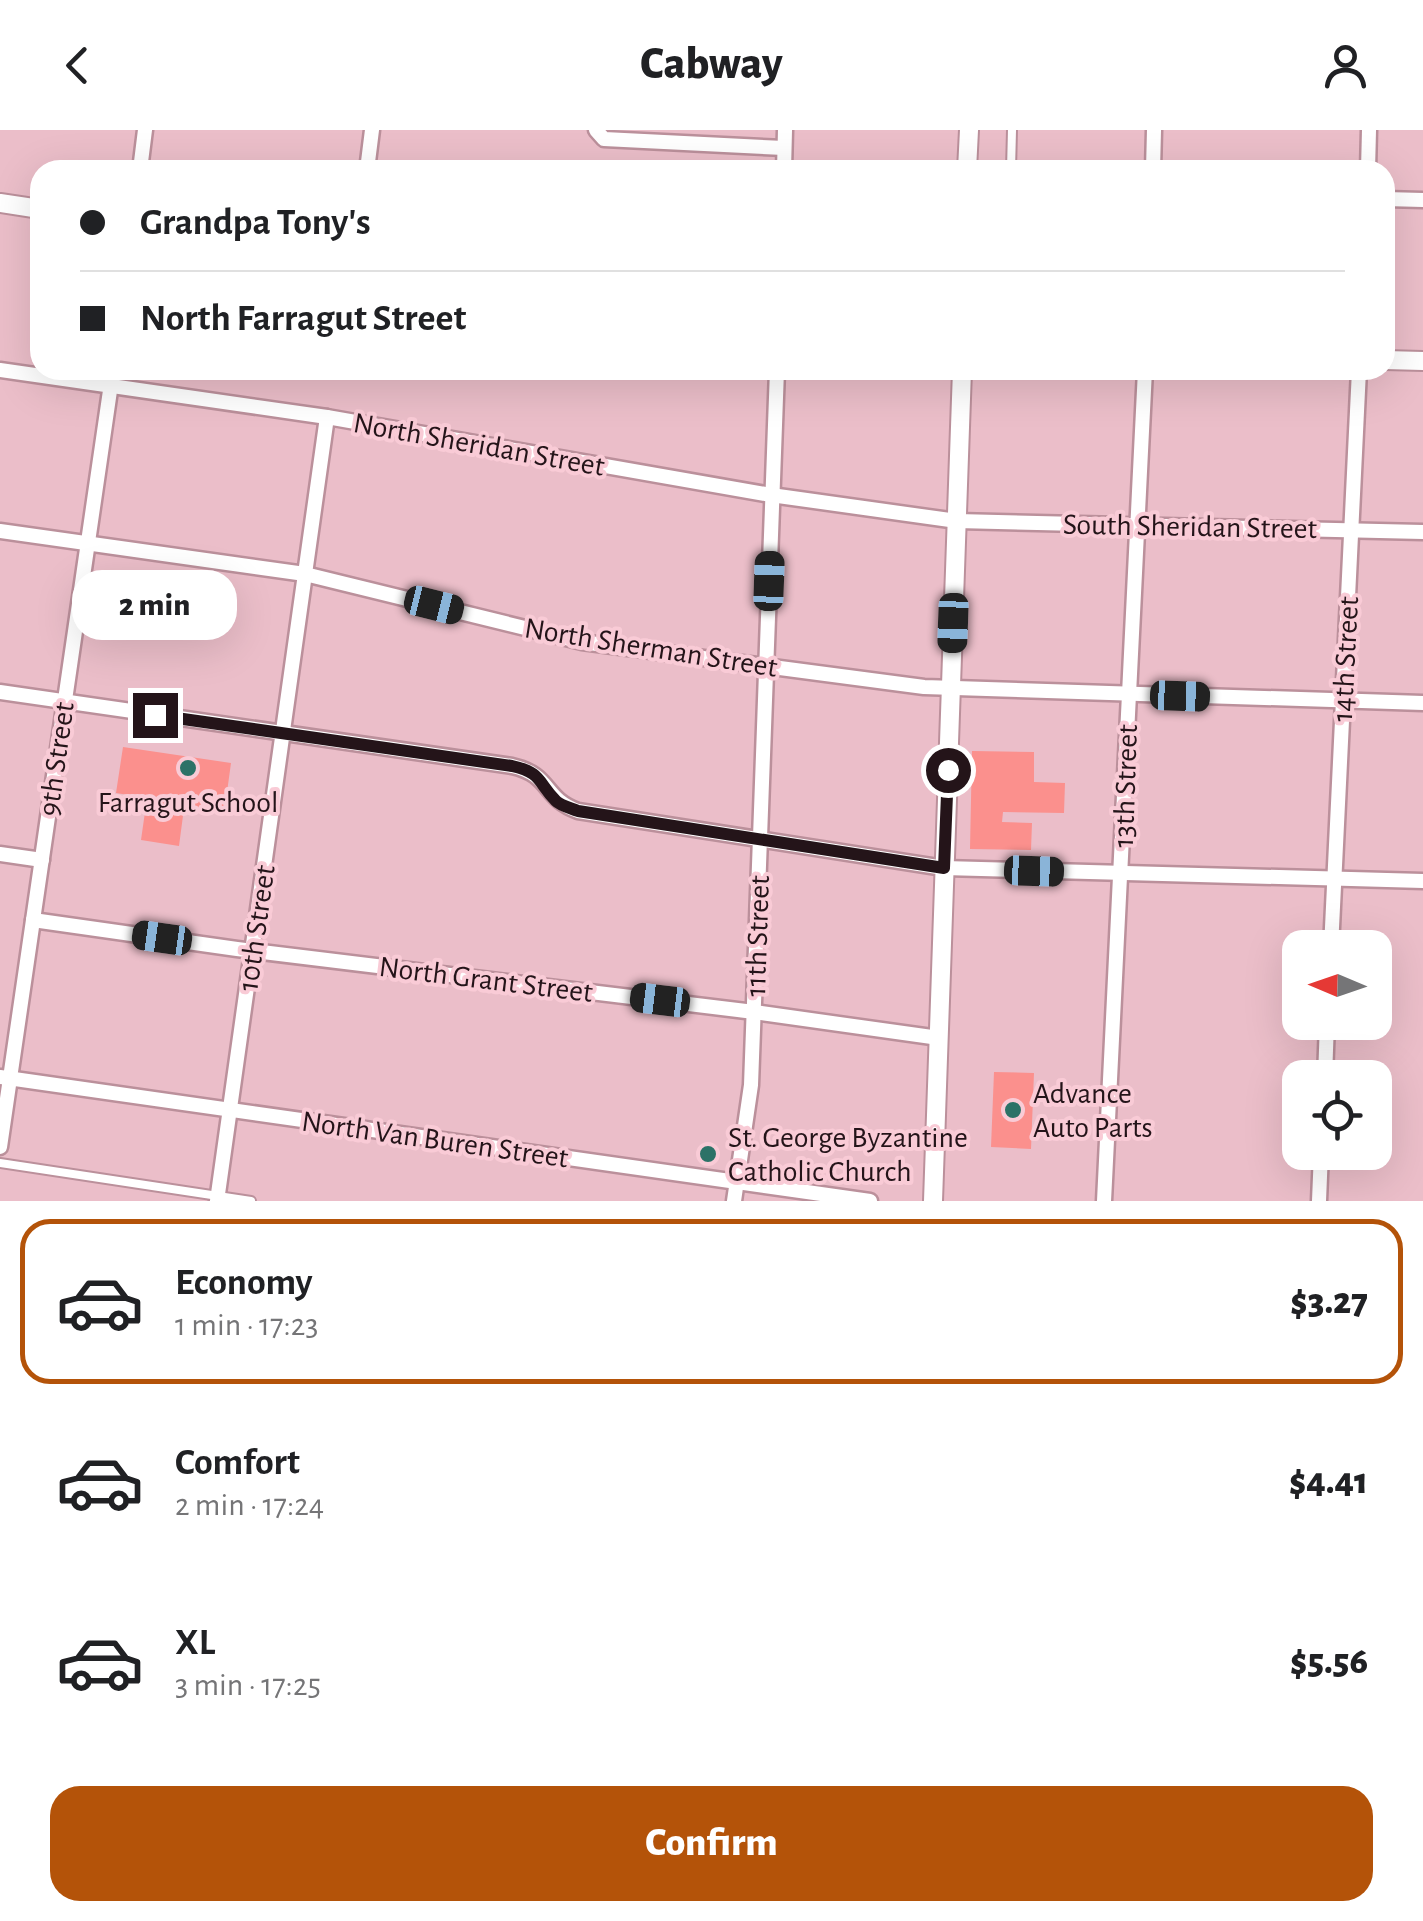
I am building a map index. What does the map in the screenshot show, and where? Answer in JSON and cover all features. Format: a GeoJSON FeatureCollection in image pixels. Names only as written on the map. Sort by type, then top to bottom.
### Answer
{"type":"FeatureCollection","features":[{"type":"Feature","properties":{"kind":"street"},"geometry":{"type":"LineString","coordinates":[[142,160],[146,130]]}},
{"type":"Feature","properties":{"kind":"street"},"geometry":{"type":"LineString","coordinates":[[368,160],[372,130]]}},
{"type":"Feature","properties":{"kind":"street"},"geometry":{"type":"LineString","coordinates":[[596,130],[604,139],[784,148]]}},
{"type":"Feature","properties":{"kind":"street"},"geometry":{"type":"LineString","coordinates":[[784,160],[785,130]]}},
{"type":"Feature","properties":{"kind":"street"},"geometry":{"type":"LineString","coordinates":[[968,160],[969,130]]}},
{"type":"Feature","properties":{"kind":"street"},"geometry":{"type":"LineString","coordinates":[[1153,160],[1154,130]]}},
{"type":"Feature","properties":{"kind":"street"},"geometry":{"type":"LineString","coordinates":[[1368,160],[1370,130]]}},
{"type":"Feature","properties":{"kind":"street"},"geometry":{"type":"LineString","coordinates":[[1395,199],[1423,200]]}},
{"type":"Feature","properties":{"kind":"street"},"geometry":{"type":"LineString","coordinates":[[0,203],[30,207]]}},
{"type":"Feature","properties":{"kind":"street"},"geometry":{"type":"LineString","coordinates":[[1395,360],[1423,360]]}},
{"type":"Feature","properties":{"kind":"street","name":"North Sheridan Street"},"geometry":{"type":"LineString","coordinates":[[0,370],[30,374]]}},
{"type":"Feature","properties":{"kind":"street","name":"North Sheridan Street"},"geometry":{"type":"LineString","coordinates":[[69,380],[328,417],[771,495],[957,521]]}},
{"type":"Feature","properties":{"kind":"street","name":"9th Street"},"geometry":{"type":"LineString","coordinates":[[0,1148],[5,1078],[33,920],[111,380]]}},
{"type":"Feature","properties":{"kind":"street","name":"11th Street"},"geometry":{"type":"LineString","coordinates":[[734,1201],[751,1086],[776,380]]}},
{"type":"Feature","properties":{"kind":"street"},"geometry":{"type":"LineString","coordinates":[[933,1201],[962,380]]}},
{"type":"Feature","properties":{"kind":"street","name":"13th Street"},"geometry":{"type":"LineString","coordinates":[[1104,1201],[1144,380]]}},
{"type":"Feature","properties":{"kind":"street","name":"14th Street"},"geometry":{"type":"LineString","coordinates":[[1332,930],[1358,380]]}},
{"type":"Feature","properties":{"kind":"street","name":"10th Street"},"geometry":{"type":"LineString","coordinates":[[217,1199],[328,417]]}},
{"type":"Feature","properties":{"kind":"street","name":"South Sheridan Street"},"geometry":{"type":"LineString","coordinates":[[957,521],[1423,532]]}},
{"type":"Feature","properties":{"kind":"street","name":"North Sherman Street"},"geometry":{"type":"LineString","coordinates":[[0,532],[305,574],[582,642],[951,690],[1423,704]]}},
{"type":"Feature","properties":{"kind":"street"},"geometry":{"type":"LineString","coordinates":[[0,692],[528,770],[540,777],[556,801],[578,811],[944,868],[1423,881]]}},
{"type":"Feature","properties":{"kind":"street"},"geometry":{"type":"LineString","coordinates":[[0,854],[42,860]]}},
{"type":"Feature","properties":{"kind":"street","name":"North Grant Street"},"geometry":{"type":"LineString","coordinates":[[33,920],[939,1038]]}},
{"type":"Feature","properties":{"kind":"street","name":"North Van Buren Street"},"geometry":{"type":"LineString","coordinates":[[5,1078],[870,1201]]}},
{"type":"Feature","properties":{"kind":"street"},"geometry":{"type":"LineString","coordinates":[[1319,1201],[1320,1170]]}},
{"type":"Feature","properties":{"kind":"lane"},"geometry":{"type":"LineString","coordinates":[[1011,160],[1012,130]]}},
{"type":"Feature","properties":{"kind":"lane"},"geometry":{"type":"LineString","coordinates":[[0,1162],[217,1199],[251,1201]]}},
{"type":"Feature","properties":{"kind":"building"},"geometry":{"type":"Polygon","coordinates":[[[123,747],[231,763],[224,814],[184,808],[179,846],[141,840],[147,798],[116,793],[123,747]]]}},
{"type":"Feature","properties":{"kind":"building"},"geometry":{"type":"Polygon","coordinates":[[[972,751],[1034,752],[1034,782],[1065,783],[1064,813],[1003,812],[1002,822],[1032,823],[1031,850],[970,849],[972,751]]]}},
{"type":"Feature","properties":{"kind":"building","name":"Advance Auto Parts"},"geometry":{"type":"Polygon","coordinates":[[[994,1072],[1034,1073],[1031,1149],[991,1147],[994,1072]]]}},
{"type":"Feature","properties":{"kind":"place","name":"Farragut School"},"geometry":{"type":"Point","coordinates":[188,768]}},
{"type":"Feature","properties":{"kind":"place","name":"Advance Auto Parts"},"geometry":{"type":"Point","coordinates":[1013,1110]}},
{"type":"Feature","properties":{"kind":"place","name":"St. George Byzantine Catholic Church"},"geometry":{"type":"Point","coordinates":[708,1154]}},
{"type":"Feature","properties":{"kind":"route"},"geometry":{"type":"LineString","coordinates":[[155,715],[512,766],[540,777],[556,801],[578,811],[944,868],[948,770]]}}]}
